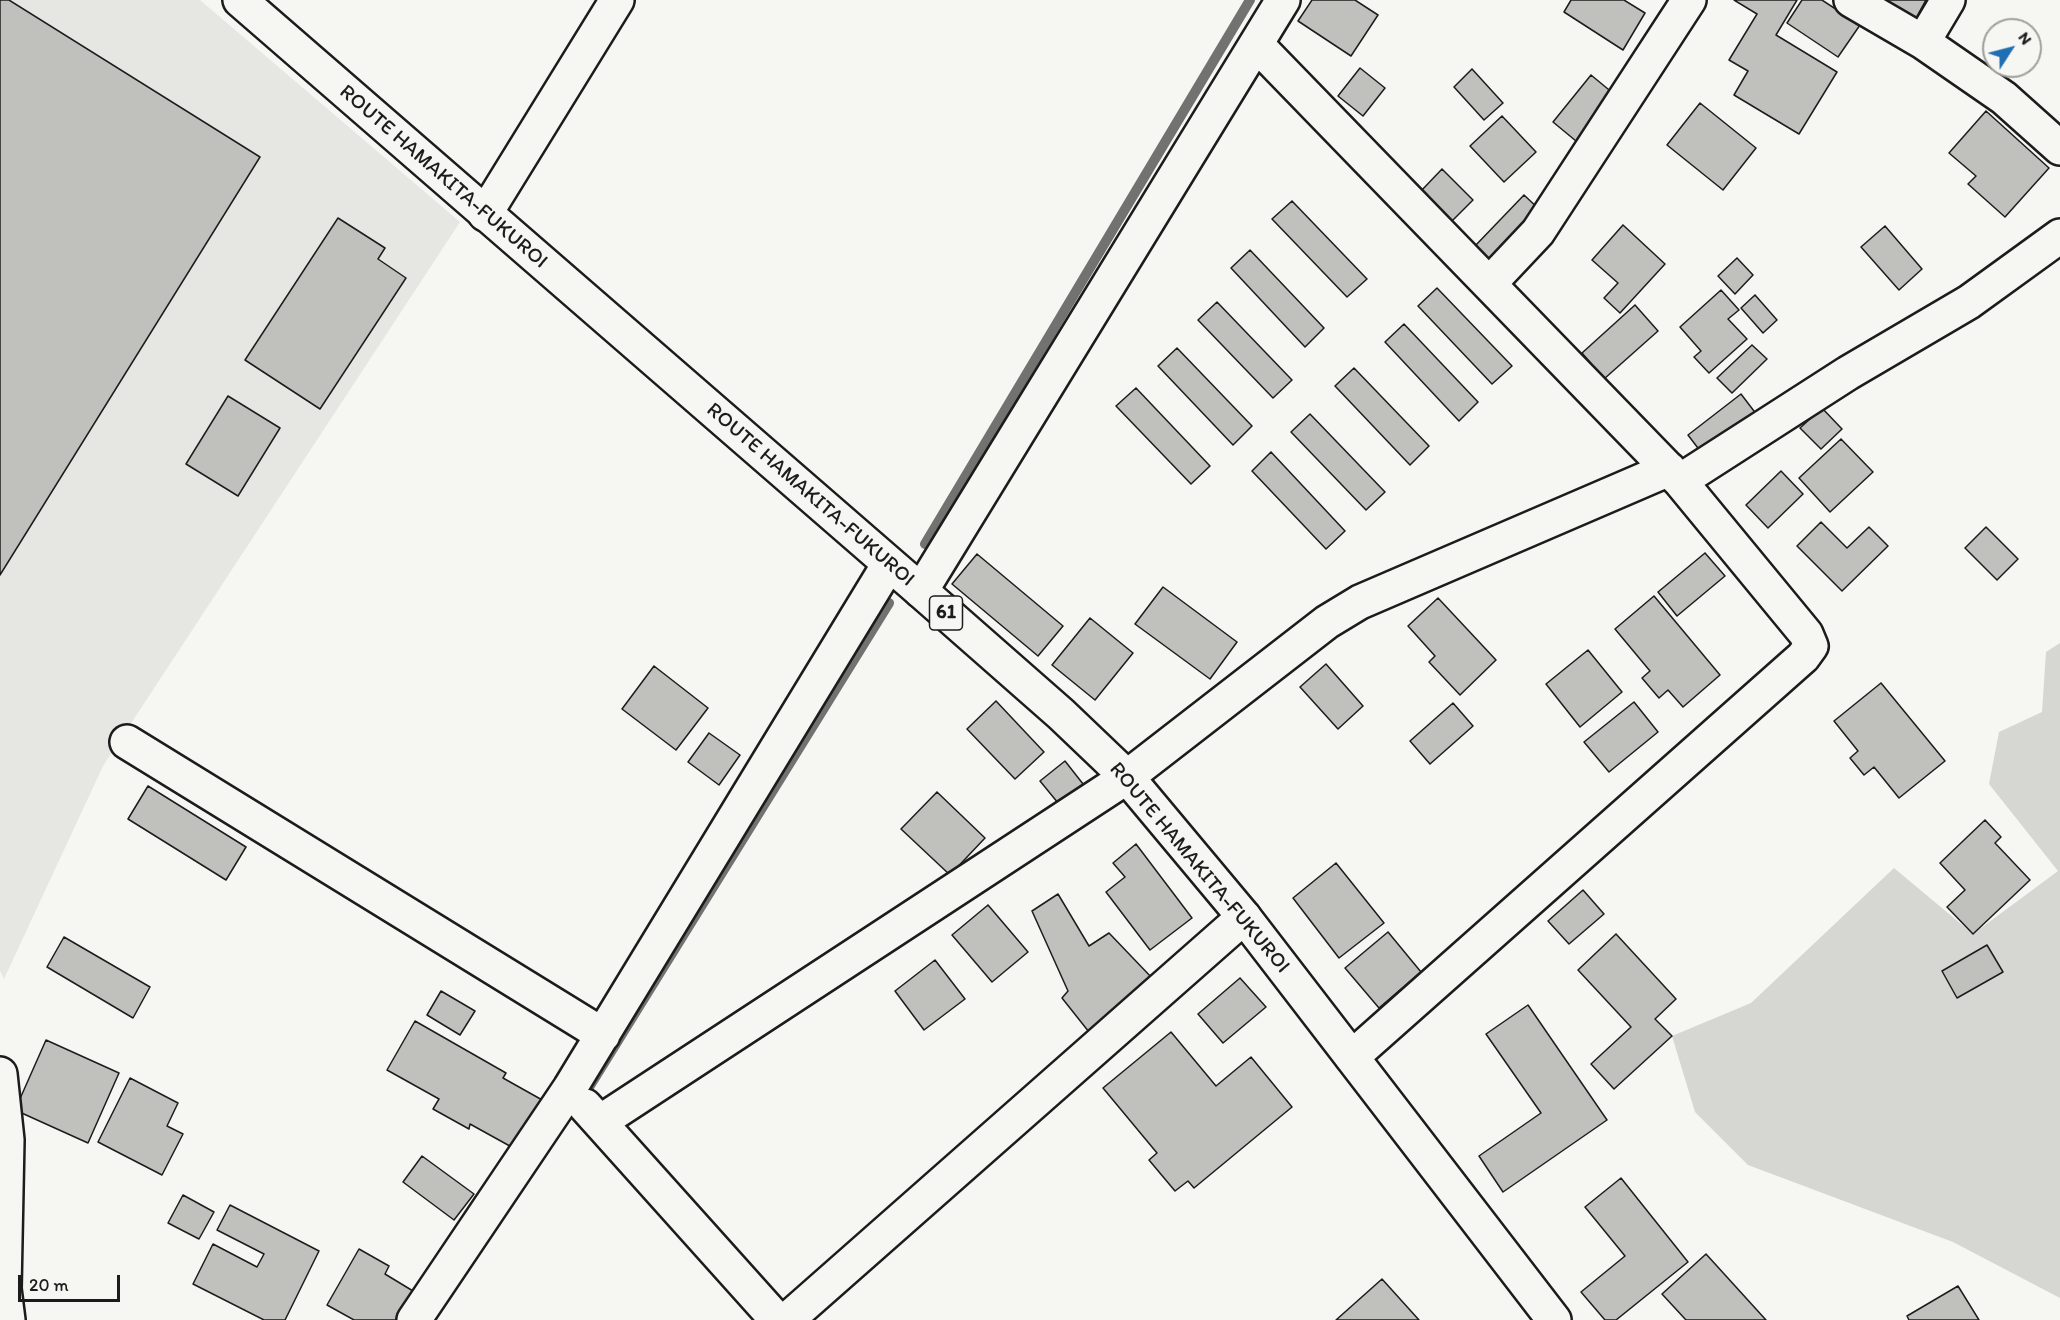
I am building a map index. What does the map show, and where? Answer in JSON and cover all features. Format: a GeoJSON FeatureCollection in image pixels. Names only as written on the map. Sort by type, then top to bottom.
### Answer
{"type":"FeatureCollection","features":[{"type":"Feature","properties":{"kind":"street","name":"ROUTE HAMAKITA-FUKUROI"},"geometry":{"type":"LineString","coordinates":[[240,0],[921,591],[1127,777],[1244,916],[1554,1320]]}},
{"type":"Feature","properties":{"kind":"street"},"geometry":{"type":"LineString","coordinates":[[485,214],[617,0]]}},
{"type":"Feature","properties":{"kind":"street"},"geometry":{"type":"LineString","coordinates":[[921,591],[1283,0]]}},
{"type":"Feature","properties":{"kind":"street"},"geometry":{"type":"LineString","coordinates":[[1489,284],[1538,232],[1689,0]]}},
{"type":"Feature","properties":{"kind":"street"},"geometry":{"type":"LineString","coordinates":[[1851,0],[1923,42],[2004,98],[2060,148]]}},
{"type":"Feature","properties":{"kind":"street"},"geometry":{"type":"LineString","coordinates":[[1923,42],[1948,0]]}},
{"type":"Feature","properties":{"kind":"street"},"geometry":{"type":"LineString","coordinates":[[1256,44],[1675,475],[1806,634],[1811,646],[1803,657],[1352,1057]]}},
{"type":"Feature","properties":{"kind":"street"},"geometry":{"type":"LineString","coordinates":[[600,1122],[1127,777],[1327,622],[1360,602],[1675,475],[1969,302],[2060,236]]}},
{"type":"Feature","properties":{"kind":"street"},"geometry":{"type":"LineString","coordinates":[[414,1320],[570,1089],[889,564]]}},
{"type":"Feature","properties":{"kind":"street"},"geometry":{"type":"LineString","coordinates":[[126,742],[603,1035]]}},
{"type":"Feature","properties":{"kind":"street"},"geometry":{"type":"LineString","coordinates":[[787,1320],[1244,916]]}},
{"type":"Feature","properties":{"kind":"street"},"geometry":{"type":"LineString","coordinates":[[0,1074],[7,1140],[4,1289],[8,1320]]}},
{"type":"Feature","properties":{"kind":"street"},"geometry":{"type":"LineString","coordinates":[[570,1089],[777,1320]]}},
{"type":"Feature","properties":{"kind":"shaded area"},"geometry":{"type":"Polygon","coordinates":[[[0,0],[200,0],[460,222],[103,766],[4,979],[0,971],[0,0]]]}},
{"type":"Feature","properties":{"kind":"shaded area"},"geometry":{"type":"Polygon","coordinates":[[[2060,643],[2060,1298],[1953,1242],[1748,1165],[1695,1112],[1672,1036],[1751,1003],[1894,868],[1973,934],[2058,871],[1989,784],[1999,732],[2042,712],[2046,652],[2060,643]]]}},
{"type":"Feature","properties":{"kind":"building"},"geometry":{"type":"Polygon","coordinates":[[[0,0],[9,0],[260,157],[0,575],[0,0]]]}},
{"type":"Feature","properties":{"kind":"building"},"geometry":{"type":"Polygon","coordinates":[[[1312,0],[1355,0],[1378,15],[1351,56],[1298,21],[1312,0]]]}},
{"type":"Feature","properties":{"kind":"building"},"geometry":{"type":"Polygon","coordinates":[[[1571,0],[1624,0],[1645,13],[1623,50],[1564,12],[1571,0]]]}},
{"type":"Feature","properties":{"kind":"building"},"geometry":{"type":"Polygon","coordinates":[[[1734,0],[1797,0],[1776,35],[1837,72],[1799,134],[1734,95],[1748,71],[1729,60],[1757,14],[1734,0]]]}},
{"type":"Feature","properties":{"kind":"building"},"geometry":{"type":"Polygon","coordinates":[[[1802,0],[1822,0],[1860,25],[1838,57],[1787,23],[1802,0]]]}},
{"type":"Feature","properties":{"kind":"building"},"geometry":{"type":"Polygon","coordinates":[[[1880,0],[1926,0],[1915,20],[1880,0]]]}},
{"type":"Feature","properties":{"kind":"building"},"geometry":{"type":"Polygon","coordinates":[[[1360,68],[1385,88],[1363,116],[1338,96],[1360,68]]]}},
{"type":"Feature","properties":{"kind":"building"},"geometry":{"type":"Polygon","coordinates":[[[1472,69],[1503,103],[1484,120],[1454,87],[1472,69]]]}},
{"type":"Feature","properties":{"kind":"building"},"geometry":{"type":"Polygon","coordinates":[[[1591,75],[1614,94],[1576,141],[1553,122],[1591,75]]]}},
{"type":"Feature","properties":{"kind":"building"},"geometry":{"type":"Polygon","coordinates":[[[1700,103],[1756,148],[1723,190],[1667,145],[1700,103]]]}},
{"type":"Feature","properties":{"kind":"building"},"geometry":{"type":"Polygon","coordinates":[[[1986,111],[2049,168],[2005,217],[1968,184],[1976,176],[1949,153],[1986,111]]]}},
{"type":"Feature","properties":{"kind":"building"},"geometry":{"type":"Polygon","coordinates":[[[1502,116],[1536,152],[1504,182],[1470,146],[1502,116]]]}},
{"type":"Feature","properties":{"kind":"building"},"geometry":{"type":"Polygon","coordinates":[[[1442,169],[1473,200],[1451,222],[1421,191],[1442,169]]]}},
{"type":"Feature","properties":{"kind":"building"},"geometry":{"type":"Polygon","coordinates":[[[1524,195],[1541,211],[1493,263],[1475,246],[1524,195]]]}},
{"type":"Feature","properties":{"kind":"building"},"geometry":{"type":"Polygon","coordinates":[[[1292,201],[1367,279],[1347,297],[1272,219],[1292,201]]]}},
{"type":"Feature","properties":{"kind":"building"},"geometry":{"type":"Polygon","coordinates":[[[338,218],[385,248],[378,259],[406,278],[320,409],[245,360],[338,218]]]}},
{"type":"Feature","properties":{"kind":"building"},"geometry":{"type":"Polygon","coordinates":[[[1623,225],[1665,264],[1620,313],[1604,298],[1618,283],[1592,260],[1623,225]]]}},
{"type":"Feature","properties":{"kind":"building"},"geometry":{"type":"Polygon","coordinates":[[[1885,226],[1922,269],[1899,290],[1861,247],[1885,226]]]}},
{"type":"Feature","properties":{"kind":"building"},"geometry":{"type":"Polygon","coordinates":[[[1250,250],[1324,328],[1305,347],[1231,268],[1250,250]]]}},
{"type":"Feature","properties":{"kind":"building"},"geometry":{"type":"Polygon","coordinates":[[[1737,258],[1753,275],[1735,294],[1718,276],[1737,258]]]}},
{"type":"Feature","properties":{"kind":"building"},"geometry":{"type":"Polygon","coordinates":[[[1437,288],[1512,366],[1492,384],[1418,306],[1437,288]]]}},
{"type":"Feature","properties":{"kind":"building"},"geometry":{"type":"Polygon","coordinates":[[[1721,290],[1739,310],[1728,319],[1747,339],[1709,373],[1694,357],[1701,351],[1680,327],[1721,290]]]}},
{"type":"Feature","properties":{"kind":"building"},"geometry":{"type":"Polygon","coordinates":[[[1755,295],[1777,320],[1763,333],[1741,308],[1755,295]]]}},
{"type":"Feature","properties":{"kind":"building"},"geometry":{"type":"Polygon","coordinates":[[[1217,302],[1292,380],[1273,398],[1198,320],[1217,302]]]}},
{"type":"Feature","properties":{"kind":"building"},"geometry":{"type":"Polygon","coordinates":[[[1635,305],[1658,331],[1604,379],[1582,353],[1635,305]]]}},
{"type":"Feature","properties":{"kind":"building"},"geometry":{"type":"Polygon","coordinates":[[[1404,324],[1478,402],[1459,421],[1385,342],[1404,324]]]}},
{"type":"Feature","properties":{"kind":"building"},"geometry":{"type":"Polygon","coordinates":[[[1752,345],[1767,359],[1732,393],[1717,378],[1752,345]]]}},
{"type":"Feature","properties":{"kind":"building"},"geometry":{"type":"Polygon","coordinates":[[[1177,348],[1252,426],[1233,445],[1158,366],[1177,348]]]}},
{"type":"Feature","properties":{"kind":"building"},"geometry":{"type":"Polygon","coordinates":[[[1354,368],[1429,446],[1410,465],[1335,386],[1354,368]]]}},
{"type":"Feature","properties":{"kind":"building"},"geometry":{"type":"Polygon","coordinates":[[[1136,388],[1210,466],[1191,484],[1116,406],[1136,388]]]}},
{"type":"Feature","properties":{"kind":"building"},"geometry":{"type":"Polygon","coordinates":[[[1741,394],[1757,415],[1704,456],[1688,435],[1741,394]]]}},
{"type":"Feature","properties":{"kind":"building"},"geometry":{"type":"Polygon","coordinates":[[[228,396],[280,428],[238,496],[186,464],[228,396]]]}},
{"type":"Feature","properties":{"kind":"building"},"geometry":{"type":"Polygon","coordinates":[[[1822,408],[1842,429],[1821,449],[1800,428],[1822,408]]]}},
{"type":"Feature","properties":{"kind":"building"},"geometry":{"type":"Polygon","coordinates":[[[1310,414],[1385,492],[1366,510],[1291,432],[1310,414]]]}},
{"type":"Feature","properties":{"kind":"building"},"geometry":{"type":"Polygon","coordinates":[[[1841,439],[1873,472],[1830,512],[1799,478],[1841,439]]]}},
{"type":"Feature","properties":{"kind":"building"},"geometry":{"type":"Polygon","coordinates":[[[1271,452],[1345,531],[1326,549],[1252,471],[1271,452]]]}},
{"type":"Feature","properties":{"kind":"building"},"geometry":{"type":"Polygon","coordinates":[[[1781,471],[1803,494],[1768,528],[1746,505],[1781,471]]]}},
{"type":"Feature","properties":{"kind":"building"},"geometry":{"type":"Polygon","coordinates":[[[1821,522],[1847,548],[1869,527],[1888,546],[1842,591],[1797,546],[1821,522]]]}},
{"type":"Feature","properties":{"kind":"building"},"geometry":{"type":"Polygon","coordinates":[[[1986,527],[2018,559],[1997,580],[1965,548],[1986,527]]]}},
{"type":"Feature","properties":{"kind":"building"},"geometry":{"type":"Polygon","coordinates":[[[1705,553],[1725,576],[1677,616],[1658,592],[1705,553]]]}},
{"type":"Feature","properties":{"kind":"building"},"geometry":{"type":"Polygon","coordinates":[[[977,554],[1063,626],[1038,656],[952,584],[977,554]]]}},
{"type":"Feature","properties":{"kind":"building"},"geometry":{"type":"Polygon","coordinates":[[[1163,587],[1237,642],[1210,679],[1135,624],[1163,587]]]}},
{"type":"Feature","properties":{"kind":"building"},"geometry":{"type":"Polygon","coordinates":[[[1654,596],[1720,675],[1683,707],[1668,690],[1659,698],[1642,678],[1650,671],[1615,629],[1654,596]]]}},
{"type":"Feature","properties":{"kind":"building"},"geometry":{"type":"Polygon","coordinates":[[[1438,598],[1496,660],[1460,695],[1429,662],[1435,656],[1408,626],[1438,598]]]}},
{"type":"Feature","properties":{"kind":"building"},"geometry":{"type":"Polygon","coordinates":[[[1090,618],[1133,653],[1095,700],[1052,665],[1090,618]]]}},
{"type":"Feature","properties":{"kind":"building"},"geometry":{"type":"Polygon","coordinates":[[[1588,650],[1622,692],[1580,727],[1546,684],[1588,650]]]}},
{"type":"Feature","properties":{"kind":"building"},"geometry":{"type":"Polygon","coordinates":[[[1326,664],[1363,706],[1338,729],[1300,687],[1326,664]]]}},
{"type":"Feature","properties":{"kind":"building"},"geometry":{"type":"Polygon","coordinates":[[[654,666],[708,708],[676,750],[622,709],[654,666]]]}},
{"type":"Feature","properties":{"kind":"building"},"geometry":{"type":"Polygon","coordinates":[[[1881,683],[1945,761],[1899,798],[1874,767],[1864,775],[1850,758],[1858,751],[1834,721],[1881,683]]]}},
{"type":"Feature","properties":{"kind":"building"},"geometry":{"type":"Polygon","coordinates":[[[996,701],[1044,752],[1015,779],[967,729],[996,701]]]}},
{"type":"Feature","properties":{"kind":"building"},"geometry":{"type":"Polygon","coordinates":[[[1634,702],[1658,732],[1609,772],[1584,742],[1634,702]]]}},
{"type":"Feature","properties":{"kind":"building"},"geometry":{"type":"Polygon","coordinates":[[[1453,703],[1473,726],[1430,764],[1410,741],[1453,703]]]}},
{"type":"Feature","properties":{"kind":"building"},"geometry":{"type":"Polygon","coordinates":[[[709,733],[740,755],[719,785],[688,762],[709,733]]]}},
{"type":"Feature","properties":{"kind":"building"},"geometry":{"type":"Polygon","coordinates":[[[1065,761],[1087,789],[1063,809],[1040,781],[1065,761]]]}},
{"type":"Feature","properties":{"kind":"building"},"geometry":{"type":"Polygon","coordinates":[[[148,786],[246,847],[226,880],[128,819],[148,786]]]}},
{"type":"Feature","properties":{"kind":"building"},"geometry":{"type":"Polygon","coordinates":[[[937,792],[985,838],[950,875],[901,829],[937,792]]]}},
{"type":"Feature","properties":{"kind":"building"},"geometry":{"type":"Polygon","coordinates":[[[1985,820],[2001,837],[1995,843],[2030,880],[1973,934],[1947,907],[1965,890],[1940,863],[1985,820]]]}},
{"type":"Feature","properties":{"kind":"building"},"geometry":{"type":"Polygon","coordinates":[[[1136,844],[1192,918],[1150,950],[1106,892],[1125,877],[1113,863],[1136,844]]]}},
{"type":"Feature","properties":{"kind":"building"},"geometry":{"type":"Polygon","coordinates":[[[1336,863],[1384,923],[1339,958],[1293,898],[1336,863]]]}},
{"type":"Feature","properties":{"kind":"building"},"geometry":{"type":"Polygon","coordinates":[[[1583,890],[1604,914],[1569,944],[1548,921],[1583,890]]]}},
{"type":"Feature","properties":{"kind":"building"},"geometry":{"type":"Polygon","coordinates":[[[1058,894],[1089,946],[1109,933],[1153,979],[1089,1032],[1062,998],[1068,991],[1032,911],[1058,894]]]}},
{"type":"Feature","properties":{"kind":"building"},"geometry":{"type":"Polygon","coordinates":[[[988,905],[1028,952],[992,982],[952,935],[988,905]]]}},
{"type":"Feature","properties":{"kind":"building"},"geometry":{"type":"Polygon","coordinates":[[[1388,932],[1421,972],[1379,1008],[1345,968],[1388,932]]]}},
{"type":"Feature","properties":{"kind":"building"},"geometry":{"type":"Polygon","coordinates":[[[1616,934],[1676,999],[1655,1019],[1672,1036],[1614,1089],[1591,1064],[1631,1027],[1578,970],[1616,934]]]}},
{"type":"Feature","properties":{"kind":"building"},"geometry":{"type":"Polygon","coordinates":[[[64,937],[150,987],[133,1018],[47,967],[64,937]]]}},
{"type":"Feature","properties":{"kind":"building"},"geometry":{"type":"Polygon","coordinates":[[[1987,945],[2003,972],[1957,998],[1942,971],[1987,945]]]}},
{"type":"Feature","properties":{"kind":"building"},"geometry":{"type":"Polygon","coordinates":[[[935,960],[965,999],[924,1030],[895,991],[935,960]]]}},
{"type":"Feature","properties":{"kind":"building"},"geometry":{"type":"Polygon","coordinates":[[[1240,978],[1266,1007],[1223,1043],[1198,1014],[1240,978]]]}},
{"type":"Feature","properties":{"kind":"building"},"geometry":{"type":"Polygon","coordinates":[[[441,991],[475,1011],[460,1035],[427,1015],[441,991]]]}},
{"type":"Feature","properties":{"kind":"building"},"geometry":{"type":"Polygon","coordinates":[[[1528,1005],[1607,1120],[1503,1192],[1479,1156],[1541,1113],[1486,1034],[1528,1005]]]}},
{"type":"Feature","properties":{"kind":"building"},"geometry":{"type":"Polygon","coordinates":[[[415,1021],[506,1073],[503,1078],[544,1101],[517,1150],[470,1124],[469,1129],[433,1109],[439,1099],[387,1070],[415,1021]]]}},
{"type":"Feature","properties":{"kind":"building"},"geometry":{"type":"Polygon","coordinates":[[[1171,1032],[1216,1086],[1251,1057],[1292,1107],[1194,1188],[1188,1181],[1175,1191],[1149,1160],[1157,1153],[1103,1088],[1171,1032]]]}},
{"type":"Feature","properties":{"kind":"building"},"geometry":{"type":"Polygon","coordinates":[[[46,1040],[119,1073],[88,1143],[15,1110],[46,1040]]]}},
{"type":"Feature","properties":{"kind":"building"},"geometry":{"type":"Polygon","coordinates":[[[130,1078],[178,1103],[167,1126],[183,1134],[162,1175],[98,1142],[130,1078]]]}},
{"type":"Feature","properties":{"kind":"building"},"geometry":{"type":"Polygon","coordinates":[[[422,1156],[474,1194],[454,1220],[403,1182],[422,1156]]]}},
{"type":"Feature","properties":{"kind":"building"},"geometry":{"type":"Polygon","coordinates":[[[1621,1178],[1688,1262],[1616,1320],[1605,1320],[1581,1292],[1625,1256],[1585,1207],[1621,1178]]]}},
{"type":"Feature","properties":{"kind":"building"},"geometry":{"type":"Polygon","coordinates":[[[183,1195],[214,1212],[199,1239],[168,1223],[183,1195]]]}},
{"type":"Feature","properties":{"kind":"building"},"geometry":{"type":"Polygon","coordinates":[[[230,1205],[319,1251],[285,1320],[264,1320],[193,1284],[213,1244],[257,1267],[264,1254],[217,1230],[230,1205]]]}},
{"type":"Feature","properties":{"kind":"building"},"geometry":{"type":"Polygon","coordinates":[[[359,1249],[389,1266],[385,1274],[413,1291],[396,1320],[354,1320],[327,1305],[359,1249]]]}},
{"type":"Feature","properties":{"kind":"building"},"geometry":{"type":"Polygon","coordinates":[[[1706,1254],[1766,1320],[1686,1320],[1662,1294],[1706,1254]]]}},
{"type":"Feature","properties":{"kind":"building"},"geometry":{"type":"Polygon","coordinates":[[[1382,1279],[1419,1320],[1336,1320],[1382,1279]]]}},
{"type":"Feature","properties":{"kind":"building"},"geometry":{"type":"Polygon","coordinates":[[[1958,1286],[1979,1320],[1909,1320],[1907,1316],[1958,1286]]]}},
{"type":"Feature","properties":{"kind":"waterway"},"geometry":{"type":"LineString","coordinates":[[925,544],[1250,0]]}},
{"type":"Feature","properties":{"kind":"waterway"},"geometry":{"type":"LineString","coordinates":[[581,1100],[889,603]]}}]}
